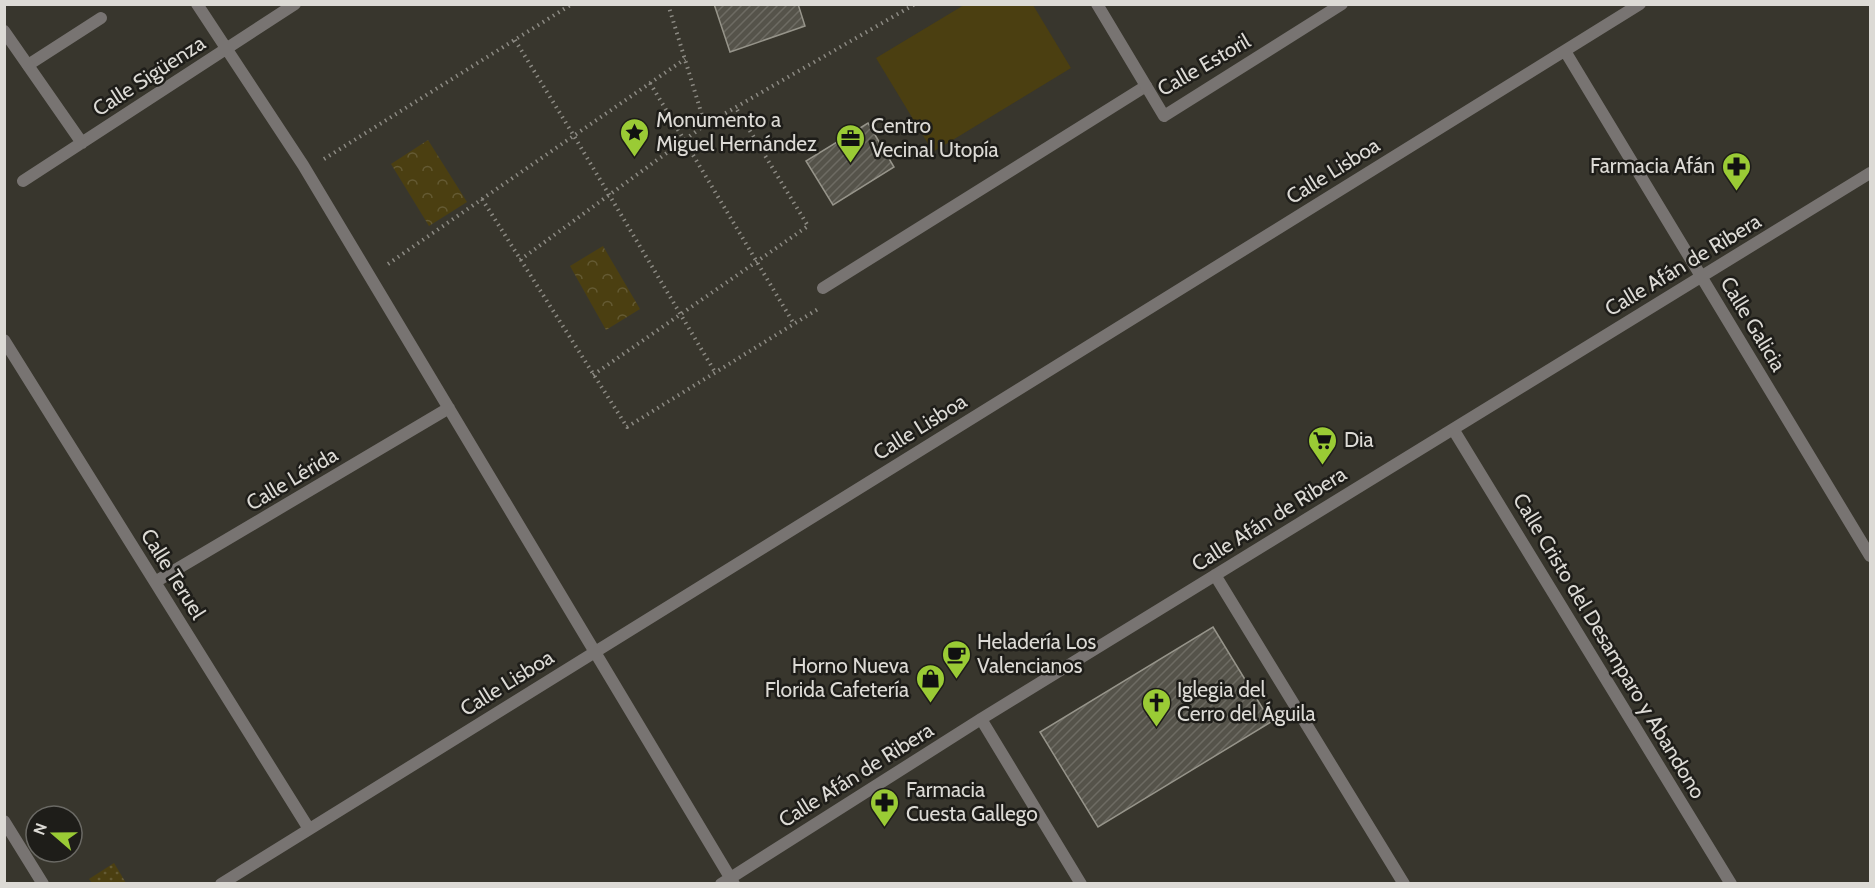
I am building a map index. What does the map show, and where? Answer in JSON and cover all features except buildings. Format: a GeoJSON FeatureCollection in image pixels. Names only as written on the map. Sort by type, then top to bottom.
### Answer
{"type":"FeatureCollection","features":[{"type":"Feature","properties":{"kind":"street"},"geometry":{"type":"LineString","coordinates":[[197,4],[305,168],[595,652],[729,882]]}},
{"type":"Feature","properties":{"kind":"street","name":"Calle Sigüenza"},"geometry":{"type":"LineString","coordinates":[[23,181],[295,4]]}},
{"type":"Feature","properties":{"kind":"street","name":"Calle Estoril"},"geometry":{"type":"LineString","coordinates":[[1097,4],[1164,116],[1342,4]]}},
{"type":"Feature","properties":{"kind":"street","name":"Calle Lisboa"},"geometry":{"type":"LineString","coordinates":[[221,884],[1640,4]]}},
{"type":"Feature","properties":{"kind":"street"},"geometry":{"type":"LineString","coordinates":[[28,65],[101,18]]}},
{"type":"Feature","properties":{"kind":"street"},"geometry":{"type":"LineString","coordinates":[[4,31],[82,143]]}},
{"type":"Feature","properties":{"kind":"street","name":"Calle Galicia"},"geometry":{"type":"LineString","coordinates":[[1565,51],[1870,556]]}},
{"type":"Feature","properties":{"kind":"street"},"geometry":{"type":"LineString","coordinates":[[823,288],[1146,86]]}},
{"type":"Feature","properties":{"kind":"street","name":"Calle Afán de Ribera"},"geometry":{"type":"LineString","coordinates":[[729,882],[981,719],[1870,173]]}},
{"type":"Feature","properties":{"kind":"street","name":"Calle Teruel"},"geometry":{"type":"LineString","coordinates":[[4,340],[309,829]]}},
{"type":"Feature","properties":{"kind":"street","name":"Calle Lérida"},"geometry":{"type":"LineString","coordinates":[[155,582],[449,408]]}},
{"type":"Feature","properties":{"kind":"street","name":"Calle Cristo del Desamparo y Abandono"},"geometry":{"type":"LineString","coordinates":[[1453,429],[1731,884]]}},
{"type":"Feature","properties":{"kind":"street"},"geometry":{"type":"LineString","coordinates":[[1215,575],[1404,884]]}},
{"type":"Feature","properties":{"kind":"street"},"geometry":{"type":"LineString","coordinates":[[981,719],[1081,884]]}},
{"type":"Feature","properties":{"kind":"street"},"geometry":{"type":"LineString","coordinates":[[4,821],[43,884]]}},
{"type":"Feature","properties":{"kind":"path"},"geometry":{"type":"LineString","coordinates":[[305,168],[572,4]]}},
{"type":"Feature","properties":{"kind":"path"},"geometry":{"type":"LineString","coordinates":[[668,4],[705,125]]}},
{"type":"Feature","properties":{"kind":"path"},"geometry":{"type":"LineString","coordinates":[[520,260],[705,125],[915,4]]}},
{"type":"Feature","properties":{"kind":"path"},"geometry":{"type":"LineString","coordinates":[[515,40],[716,372]]}},
{"type":"Feature","properties":{"kind":"path"},"geometry":{"type":"LineString","coordinates":[[370,276],[685,59]]}},
{"type":"Feature","properties":{"kind":"path"},"geometry":{"type":"LineString","coordinates":[[650,83],[794,324]]}},
{"type":"Feature","properties":{"kind":"path"},"geometry":{"type":"LineString","coordinates":[[593,375],[808,226],[736,108]]}},
{"type":"Feature","properties":{"kind":"path"},"geometry":{"type":"LineString","coordinates":[[482,200],[627,427],[822,307]]}},
{"type":"Feature","properties":{"kind":"green space"},"geometry":{"type":"Polygon","coordinates":[[[964,5],[1033,5],[1071,68],[933,152],[876,58],[964,5]]]}},
{"type":"Feature","properties":{"kind":"green space"},"geometry":{"type":"Polygon","coordinates":[[[428,140],[467,202],[429,226],[391,164],[428,140]]]}},
{"type":"Feature","properties":{"kind":"green space"},"geometry":{"type":"Polygon","coordinates":[[[603,246],[640,309],[606,330],[570,266],[603,246]]]}},
{"type":"Feature","properties":{"kind":"green space"},"geometry":{"type":"Polygon","coordinates":[[[114,863],[126,883],[92,883],[89,879],[114,863]]]}},
{"type":"Feature","properties":{"kind":"place","name":"Monumento a Miguel Hernández"},"geometry":{"type":"Point","coordinates":[635,158]}},
{"type":"Feature","properties":{"kind":"place","name":"Centro Vecinal Utopía"},"geometry":{"type":"Point","coordinates":[850,164]}},
{"type":"Feature","properties":{"kind":"place","name":"Farmacia Afán"},"geometry":{"type":"Point","coordinates":[1736,192]}},
{"type":"Feature","properties":{"kind":"place","name":"Dia"},"geometry":{"type":"Point","coordinates":[1323,466]}},
{"type":"Feature","properties":{"kind":"place","name":"Heladería Los Valencianos"},"geometry":{"type":"Point","coordinates":[956,680]}},
{"type":"Feature","properties":{"kind":"place","name":"Horno Nueva Florida Cafetería"},"geometry":{"type":"Point","coordinates":[930,704]}},
{"type":"Feature","properties":{"kind":"place","name":"Iglegia del Cerro del Águila"},"geometry":{"type":"Point","coordinates":[1156,728]}},
{"type":"Feature","properties":{"kind":"place","name":"Farmacia Cuesta Gallego"},"geometry":{"type":"Point","coordinates":[885,828]}}]}
